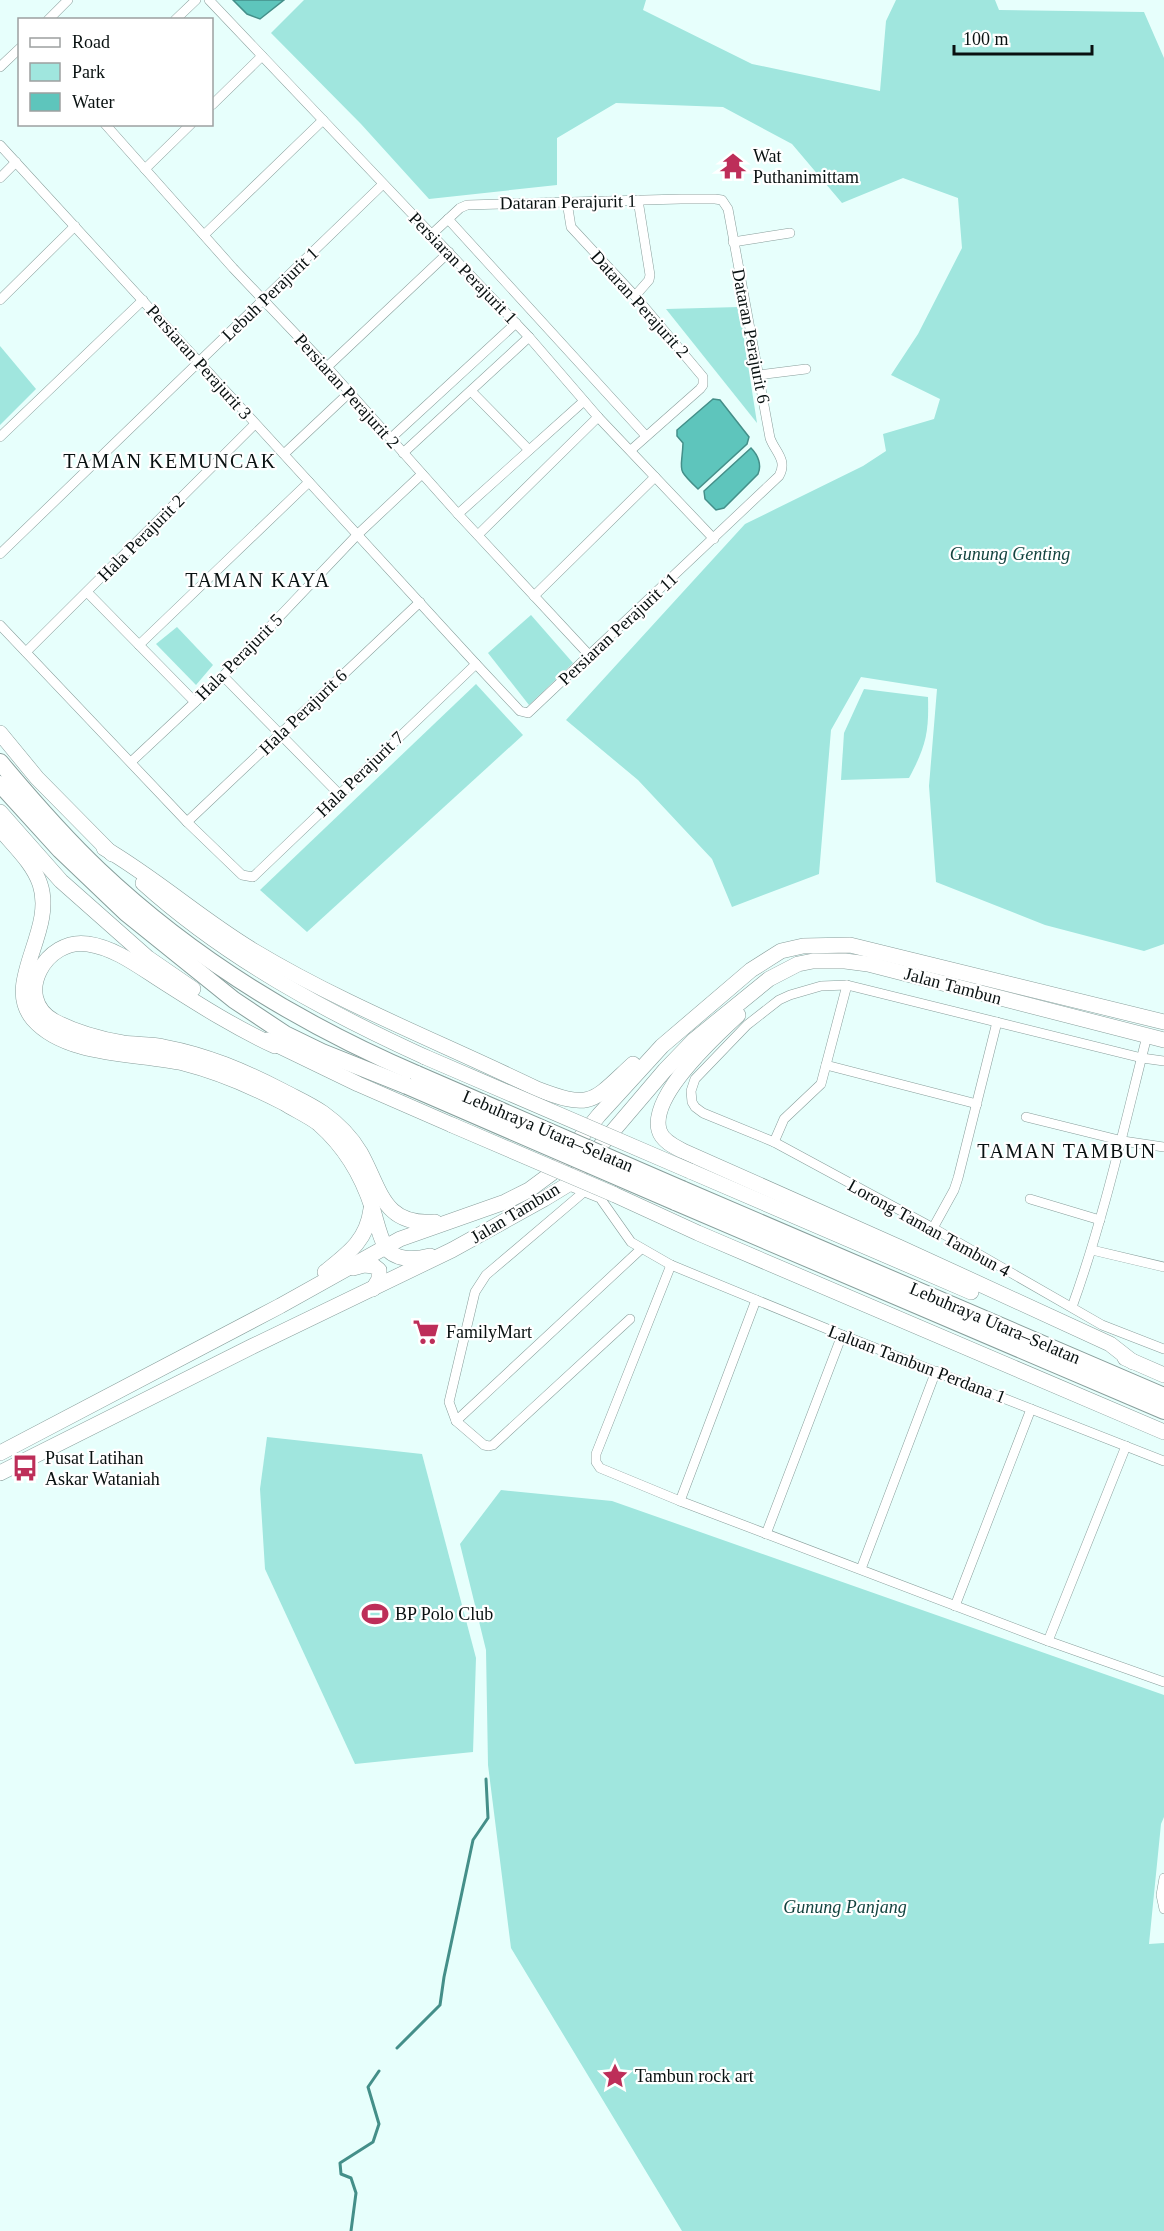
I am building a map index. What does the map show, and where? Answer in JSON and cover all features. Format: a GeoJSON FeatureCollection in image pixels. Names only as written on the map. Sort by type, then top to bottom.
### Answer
{"type":"FeatureCollection","features":[{"type":"Feature","properties":{"kind":"highway","name":"Lebuhraya Utara–Selatan"},"geometry":{"type":"LineString","coordinates":[[0,762],[34,803],[98,869],[195,951],[294,1014],[412,1080]]}},
{"type":"Feature","properties":{"kind":"highway","name":"Lebuhraya Utara–Selatan"},"geometry":{"type":"LineString","coordinates":[[0,784],[60,850],[126,914],[234,1000],[285,1034],[322,1052],[412,1080],[1164,1411]]}},
{"type":"Feature","properties":{"kind":"highway","name":"Lebuhraya Utara–Selatan"},"geometry":{"type":"LineString","coordinates":[[678,1196],[1164,1396]]}},
{"type":"Feature","properties":{"kind":"main road"},"geometry":{"type":"LineString","coordinates":[[0,734],[37,778],[104,848],[158,896],[209,936],[258,969],[321,1006],[425,1057],[1164,1375]]}},
{"type":"Feature","properties":{"kind":"main road"},"geometry":{"type":"LineString","coordinates":[[0,812],[62,881],[148,958],[275,1046]]}},
{"type":"Feature","properties":{"kind":"main road"},"geometry":{"type":"LineString","coordinates":[[0,829],[35,873],[42,894],[42,918],[37,942],[25,972],[23,988],[27,1010],[34,1019],[44,1028],[71,1042],[119,1054],[184,1064],[220,1074],[295,1109],[317,1123],[349,1158],[372,1206],[385,1247],[395,1256],[408,1259],[420,1259],[450,1251]]}},
{"type":"Feature","properties":{"kind":"main road"},"geometry":{"type":"LineString","coordinates":[[104,848],[137,867],[201,916],[252,950],[299,977],[537,1089],[566,1100],[590,1100],[605,1090],[644,1054],[662,1046]]}},
{"type":"Feature","properties":{"kind":"main road"},"geometry":{"type":"LineString","coordinates":[[454,1220],[422,1223],[402,1218],[394,1213],[380,1194],[359,1151],[340,1127],[322,1113],[260,1079],[223,1063],[188,1052],[91,1036],[53,1020],[38,1005],[35,985],[48,957],[68,945],[79,943],[106,949],[241,1031],[698,1233],[1164,1432]]}},
{"type":"Feature","properties":{"kind":"main road","name":"Jalan Tambun"},"geometry":{"type":"LineString","coordinates":[[0,1453],[280,1306],[400,1239],[506,1202],[529,1190],[552,1173],[599,1115],[662,1046],[751,970],[782,951],[819,945],[843,945],[873,950],[1164,1022]]}},
{"type":"Feature","properties":{"kind":"main road","name":"Jalan Tambun"},"geometry":{"type":"LineString","coordinates":[[0,1473],[253,1346],[450,1251],[567,1185],[665,1070],[702,1034],[769,979],[798,964],[813,961],[845,961],[868,964],[1164,1040]]}},
{"type":"Feature","properties":{"kind":"main road"},"geometry":{"type":"LineString","coordinates":[[769,979],[757,997],[703,1049],[671,1087],[659,1122],[659,1131],[664,1139],[683,1151],[1110,1344],[1133,1362]]}},
{"type":"Feature","properties":{"kind":"main road"},"geometry":{"type":"LineString","coordinates":[[280,1306],[327,1271],[360,1242],[369,1221],[372,1206]]}},
{"type":"Feature","properties":{"kind":"main road"},"geometry":{"type":"LineString","coordinates":[[339,1272],[364,1265],[374,1266],[379,1270],[379,1279],[373,1289]]}},
{"type":"Feature","properties":{"kind":"main road"},"geometry":{"type":"LineString","coordinates":[[22,1462],[37,1449],[64,1432],[76,1415],[97,1416],[133,1399],[153,1396]]}},
{"type":"Feature","properties":{"kind":"street"},"geometry":{"type":"LineString","coordinates":[[50,18],[68,0]]}},
{"type":"Feature","properties":{"kind":"street"},"geometry":{"type":"LineString","coordinates":[[177,18],[196,0]]}},
{"type":"Feature","properties":{"kind":"street","name":"Persiaran Perajurit 1"},"geometry":{"type":"LineString","coordinates":[[209,0],[516,323],[598,417],[714,539]]}},
{"type":"Feature","properties":{"kind":"street"},"geometry":{"type":"LineString","coordinates":[[0,67],[18,50]]}},
{"type":"Feature","properties":{"kind":"street"},"geometry":{"type":"LineString","coordinates":[[213,104],[262,56]]}},
{"type":"Feature","properties":{"kind":"street"},"geometry":{"type":"LineString","coordinates":[[204,235],[323,120]]}},
{"type":"Feature","properties":{"kind":"street","name":"Persiaran Perajurit 2"},"geometry":{"type":"LineString","coordinates":[[107,126],[263,300],[350,392],[458,514],[590,656]]}},
{"type":"Feature","properties":{"kind":"street"},"geometry":{"type":"LineString","coordinates":[[145,169],[189,126]]}},
{"type":"Feature","properties":{"kind":"street","name":"Persiaran Perajurit 3"},"geometry":{"type":"LineString","coordinates":[[0,146],[520,711]]}},
{"type":"Feature","properties":{"kind":"street"},"geometry":{"type":"LineString","coordinates":[[0,178],[16,162]]}},
{"type":"Feature","properties":{"kind":"street","name":"Lebuh Perajurit 1"},"geometry":{"type":"LineString","coordinates":[[0,554],[383,184]]}},
{"type":"Feature","properties":{"kind":"street","name":"Dataran Perajurit 1"},"geometry":{"type":"LineString","coordinates":[[432,234],[461,207],[467,205],[715,198]]}},
{"type":"Feature","properties":{"kind":"street","name":"Dataran Perajurit 6"},"geometry":{"type":"LineString","coordinates":[[715,198],[722,200],[727,206],[770,438],[782,459],[783,466],[779,476]]}},
{"type":"Feature","properties":{"kind":"street"},"geometry":{"type":"LineString","coordinates":[[635,296],[649,280],[650,275],[638,200]]}},
{"type":"Feature","properties":{"kind":"street","name":"Dataran Perajurit 2"},"geometry":{"type":"LineString","coordinates":[[567,202],[569,223],[572,228],[635,296],[701,373],[704,381],[700,388],[631,450]]}},
{"type":"Feature","properties":{"kind":"street","name":"Persiaran Perajurit 1"},"geometry":{"type":"LineString","coordinates":[[448,219],[646,436]]}},
{"type":"Feature","properties":{"kind":"street"},"geometry":{"type":"LineString","coordinates":[[0,300],[75,226]]}},
{"type":"Feature","properties":{"kind":"street"},"geometry":{"type":"LineString","coordinates":[[733,242],[790,233]]}},
{"type":"Feature","properties":{"kind":"street"},"geometry":{"type":"LineString","coordinates":[[327,367],[449,252]]}},
{"type":"Feature","properties":{"kind":"street"},"geometry":{"type":"LineString","coordinates":[[0,438],[143,300]]}},
{"type":"Feature","properties":{"kind":"street"},"geometry":{"type":"LineString","coordinates":[[391,438],[516,323]]}},
{"type":"Feature","properties":{"kind":"street"},"geometry":{"type":"LineString","coordinates":[[403,453],[529,337]]}},
{"type":"Feature","properties":{"kind":"street"},"geometry":{"type":"LineString","coordinates":[[758,375],[806,369]]}},
{"type":"Feature","properties":{"kind":"street"},"geometry":{"type":"LineString","coordinates":[[471,391],[529,450]]}},
{"type":"Feature","properties":{"kind":"street"},"geometry":{"type":"LineString","coordinates":[[284,454],[350,392]]}},
{"type":"Feature","properties":{"kind":"street"},"geometry":{"type":"LineString","coordinates":[[458,514],[584,401]]}},
{"type":"Feature","properties":{"kind":"street"},"geometry":{"type":"LineString","coordinates":[[478,535],[598,417]]}},
{"type":"Feature","properties":{"kind":"street","name":"Hala Perajurit 2"},"geometry":{"type":"LineString","coordinates":[[26,652],[255,424]]}},
{"type":"Feature","properties":{"kind":"street","name":"Hala Perajurit 5"},"geometry":{"type":"LineString","coordinates":[[131,762],[223,676],[358,534],[422,474]]}},
{"type":"Feature","properties":{"kind":"street","name":"Persiaran Perajurit 11"},"geometry":{"type":"LineString","coordinates":[[520,711],[530,712],[779,476]]}},
{"type":"Feature","properties":{"kind":"street"},"geometry":{"type":"LineString","coordinates":[[534,596],[655,477]]}},
{"type":"Feature","properties":{"kind":"street"},"geometry":{"type":"LineString","coordinates":[[139,645],[309,482]]}},
{"type":"Feature","properties":{"kind":"street"},"geometry":{"type":"LineString","coordinates":[[87,592],[195,702]]}},
{"type":"Feature","properties":{"kind":"street","name":"Hala Perajurit 6"},"geometry":{"type":"LineString","coordinates":[[187,822],[420,602]]}},
{"type":"Feature","properties":{"kind":"street"},"geometry":{"type":"LineString","coordinates":[[0,625],[187,822]]}},
{"type":"Feature","properties":{"kind":"street","name":"Hala Perajurit 7"},"geometry":{"type":"LineString","coordinates":[[187,822],[242,875],[253,877],[476,664]]}},
{"type":"Feature","properties":{"kind":"street"},"geometry":{"type":"LineString","coordinates":[[223,676],[339,794]]}},
{"type":"Feature","properties":{"kind":"street"},"geometry":{"type":"LineString","coordinates":[[774,1142],[784,1119],[821,1084],[847,985],[1142,1058],[1164,1061]]}},
{"type":"Feature","properties":{"kind":"street","name":"Lorong Taman Tambun 4"},"geometry":{"type":"LineString","coordinates":[[847,985],[821,986],[790,995],[779,1000],[747,1025],[695,1079],[691,1091],[695,1107],[703,1113],[774,1142],[933,1228],[1102,1325],[1164,1348]]}},
{"type":"Feature","properties":{"kind":"street"},"geometry":{"type":"LineString","coordinates":[[933,1228],[954,1190],[997,1022]]}},
{"type":"Feature","properties":{"kind":"street"},"geometry":{"type":"LineString","coordinates":[[1072,1307],[1092,1250],[1123,1141],[1147,1036]]}},
{"type":"Feature","properties":{"kind":"street"},"geometry":{"type":"LineString","coordinates":[[826,1065],[976,1104]]}},
{"type":"Feature","properties":{"kind":"street"},"geometry":{"type":"LineString","coordinates":[[1026,1117],[1123,1141],[1164,1147]]}},
{"type":"Feature","properties":{"kind":"street","name":"Laluan Tambun Perdana 1"},"geometry":{"type":"LineString","coordinates":[[567,1185],[600,1198],[631,1242],[671,1265],[842,1335],[1164,1461]]}},
{"type":"Feature","properties":{"kind":"street"},"geometry":{"type":"LineString","coordinates":[[585,1191],[479,1283],[449,1402],[456,1420],[484,1445],[493,1445],[630,1319]]}},
{"type":"Feature","properties":{"kind":"street"},"geometry":{"type":"LineString","coordinates":[[1030,1199],[1100,1220]]}},
{"type":"Feature","properties":{"kind":"street"},"geometry":{"type":"LineString","coordinates":[[456,1420],[641,1249]]}},
{"type":"Feature","properties":{"kind":"street"},"geometry":{"type":"LineString","coordinates":[[1092,1250],[1164,1267]]}},
{"type":"Feature","properties":{"kind":"street"},"geometry":{"type":"LineString","coordinates":[[671,1265],[596,1454],[596,1462],[603,1470],[955,1606],[1164,1682]]}},
{"type":"Feature","properties":{"kind":"street"},"geometry":{"type":"LineString","coordinates":[[680,1501],[756,1300]]}},
{"type":"Feature","properties":{"kind":"street"},"geometry":{"type":"LineString","coordinates":[[766,1534],[842,1335]]}},
{"type":"Feature","properties":{"kind":"street"},"geometry":{"type":"LineString","coordinates":[[861,1569],[936,1371]]}},
{"type":"Feature","properties":{"kind":"street"},"geometry":{"type":"LineString","coordinates":[[955,1606],[1031,1409]]}},
{"type":"Feature","properties":{"kind":"street"},"geometry":{"type":"LineString","coordinates":[[1048,1641],[1126,1446]]}},
{"type":"Feature","properties":{"kind":"street"},"geometry":{"type":"LineString","coordinates":[[1164,1878],[1161,1895],[1164,1909]]}},
{"type":"Feature","properties":{"kind":"green space","name":"Gunung Genting"},"geometry":{"type":"Polygon","coordinates":[[[304,0],[646,0],[643,10],[752,64],[880,91],[886,21],[896,0],[995,0],[999,10],[1144,12],[1164,58],[1164,944],[1144,951],[1045,925],[936,882],[929,786],[937,689],[861,677],[831,730],[819,874],[732,907],[712,859],[638,780],[566,720],[745,524],[863,466],[886,451],[883,434],[934,419],[940,399],[891,375],[918,334],[962,248],[958,198],[903,178],[842,203],[792,144],[723,107],[616,103],[557,138],[557,185],[429,199],[361,124],[271,33],[304,0]]]}},
{"type":"Feature","properties":{"kind":"green space"},"geometry":{"type":"Polygon","coordinates":[[[739,307],[757,423],[666,309],[739,307]]]}},
{"type":"Feature","properties":{"kind":"green space"},"geometry":{"type":"Polygon","coordinates":[[[0,346],[36,389],[0,425],[0,346]]]}},
{"type":"Feature","properties":{"kind":"green space"},"geometry":{"type":"Polygon","coordinates":[[[531,615],[573,663],[529,705],[488,653],[531,615]]]}},
{"type":"Feature","properties":{"kind":"green space"},"geometry":{"type":"Polygon","coordinates":[[[177,627],[213,665],[196,685],[156,644],[177,627]]]}},
{"type":"Feature","properties":{"kind":"green space"},"geometry":{"type":"Polygon","coordinates":[[[476,684],[523,735],[307,932],[260,890],[476,684]]]}},
{"type":"Feature","properties":{"kind":"green space"},"geometry":{"type":"Polygon","coordinates":[[[864,689],[928,697],[925,739],[909,778],[841,780],[844,733],[864,689]]]}},
{"type":"Feature","properties":{"kind":"green space","name":"BP Polo Club"},"geometry":{"type":"Polygon","coordinates":[[[267,1437],[422,1454],[476,1658],[473,1752],[355,1764],[265,1569],[260,1489],[267,1437]]]}},
{"type":"Feature","properties":{"kind":"green space","name":"Gunung Panjang"},"geometry":{"type":"Polygon","coordinates":[[[501,1490],[612,1501],[1164,1695],[1164,1817],[1161,1824],[1149,1944],[1164,1943],[1164,2231],[682,2231],[511,1948],[488,1765],[486,1650],[460,1544],[501,1490]]]}},
{"type":"Feature","properties":{"kind":"water"},"geometry":{"type":"Polygon","coordinates":[[[233,0],[284,0],[260,19],[247,14],[233,0]]]}},
{"type":"Feature","properties":{"kind":"water"},"geometry":{"type":"Polygon","coordinates":[[[713,399],[720,400],[749,437],[747,444],[698,489],[683,472],[681,464],[683,443],[677,436],[677,430],[713,399]]]}},
{"type":"Feature","properties":{"kind":"water"},"geometry":{"type":"Polygon","coordinates":[[[751,448],[759,460],[758,474],[724,508],[716,510],[705,499],[704,491],[751,448]]]}},
{"type":"Feature","properties":{"kind":"waterway"},"geometry":{"type":"LineString","coordinates":[[397,2048],[440,2005],[473,1840],[488,1818],[486,1779]]}},
{"type":"Feature","properties":{"kind":"waterway"},"geometry":{"type":"LineString","coordinates":[[351,2231],[356,2193],[351,2178],[341,2174],[340,2163],[373,2142],[379,2124],[368,2087],[379,2071]]}},
{"type":"Feature","properties":{"kind":"place","name":"Wat Puthanimittam"},"geometry":{"type":"Point","coordinates":[733,166]}},
{"type":"Feature","properties":{"kind":"place","name":"FamilyMart"},"geometry":{"type":"Point","coordinates":[426,1332]}},
{"type":"Feature","properties":{"kind":"place","name":"Pusat Latihan Askar Wataniah"},"geometry":{"type":"Point","coordinates":[25,1468]}},
{"type":"Feature","properties":{"kind":"place","name":"BP Polo Club"},"geometry":{"type":"Point","coordinates":[375,1614]}},
{"type":"Feature","properties":{"kind":"place","name":"Tambun rock art"},"geometry":{"type":"Point","coordinates":[615,2076]}},
{"type":"Feature","properties":{"kind":"district","name":"TAMAN KEMUNCAK"},"geometry":{"type":"Point","coordinates":[170,461]}},
{"type":"Feature","properties":{"kind":"district","name":"TAMAN KAYA"},"geometry":{"type":"Point","coordinates":[258,580]}},
{"type":"Feature","properties":{"kind":"district","name":"TAMAN TAMBUN"},"geometry":{"type":"Point","coordinates":[1067,1151]}}]}
